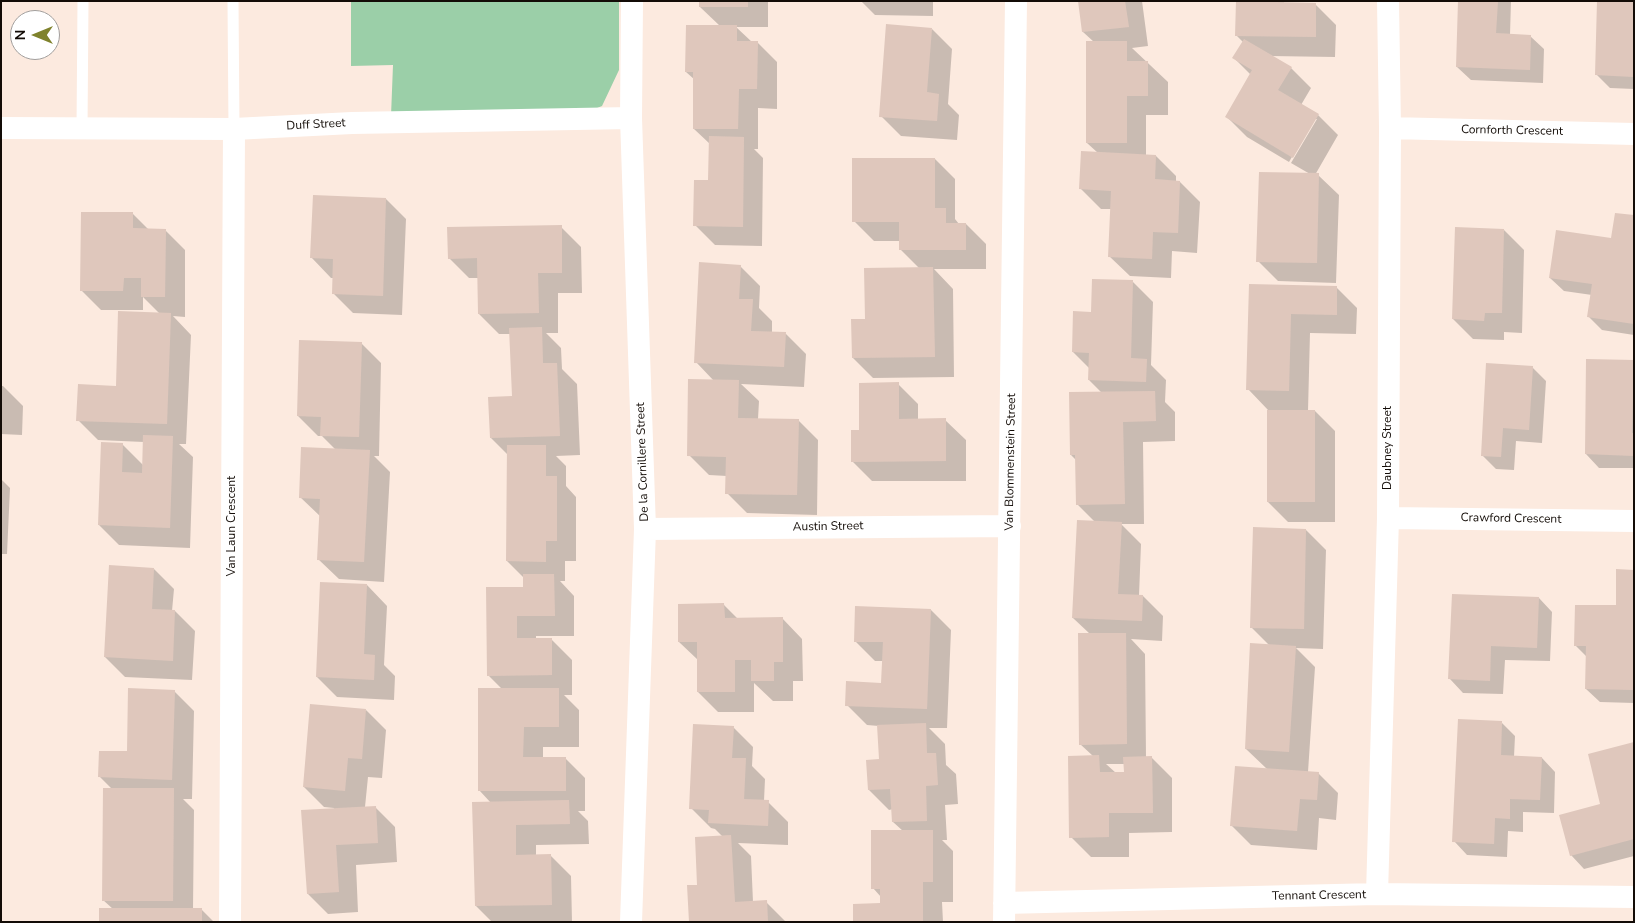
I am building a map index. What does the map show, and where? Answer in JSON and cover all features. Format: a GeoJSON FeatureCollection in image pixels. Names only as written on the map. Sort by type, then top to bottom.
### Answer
{"type":"FeatureCollection","features":[{"type":"Feature","properties":{"kind":"street","name":"De la Cornillere Street"},"geometry":{"type":"LineString","coordinates":[[631,922],[645,529],[631,118],[632,1]]}},
{"type":"Feature","properties":{"kind":"street","name":"Van Blommenstein Street"},"geometry":{"type":"LineString","coordinates":[[1004,912],[1016,1]]}},
{"type":"Feature","properties":{"kind":"street","name":"Daubney Street"},"geometry":{"type":"LineString","coordinates":[[1377,894],[1388,518],[1390,128],[1388,1]]}},
{"type":"Feature","properties":{"kind":"street","name":"Duff Street"},"geometry":{"type":"LineString","coordinates":[[1,128],[234,130],[352,123],[631,118]]}},
{"type":"Feature","properties":{"kind":"street","name":"Cornforth Crescent"},"geometry":{"type":"LineString","coordinates":[[1390,128],[1634,134]]}},
{"type":"Feature","properties":{"kind":"street","name":"Van Laun Crescent"},"geometry":{"type":"LineString","coordinates":[[230,922],[234,130]]}},
{"type":"Feature","properties":{"kind":"street","name":"Crawford Crescent"},"geometry":{"type":"LineString","coordinates":[[1388,518],[1634,521]]}},
{"type":"Feature","properties":{"kind":"street","name":"Austin Street"},"geometry":{"type":"LineString","coordinates":[[645,529],[1010,526]]}},
{"type":"Feature","properties":{"kind":"street","name":"Tennant Crescent"},"geometry":{"type":"LineString","coordinates":[[1004,912],[1377,894],[1634,897]]}},
{"type":"Feature","properties":{"kind":"lane"},"geometry":{"type":"LineString","coordinates":[[82,130],[83,1]]}},
{"type":"Feature","properties":{"kind":"lane"},"geometry":{"type":"LineString","coordinates":[[233,1],[234,130]]}},
{"type":"Feature","properties":{"kind":"green space"},"geometry":{"type":"Polygon","coordinates":[[[351,1],[619,1],[619,70],[602,106],[573,118],[391,116],[393,65],[351,66],[351,1]]]}},
{"type":"Feature","properties":{"kind":"building"},"geometry":{"type":"Polygon","coordinates":[[[699,1],[748,1],[748,7],[699,7],[699,1]]]}},
{"type":"Feature","properties":{"kind":"building"},"geometry":{"type":"Polygon","coordinates":[[[1078,1],[1125,1],[1129,27],[1082,32],[1078,1]]]}},
{"type":"Feature","properties":{"kind":"building"},"geometry":{"type":"Polygon","coordinates":[[[1236,1],[1316,3],[1316,37],[1235,36],[1236,1]]]}},
{"type":"Feature","properties":{"kind":"building"},"geometry":{"type":"Polygon","coordinates":[[[1458,1],[1498,1],[1496,33],[1531,35],[1530,70],[1456,67],[1458,1]]]}},
{"type":"Feature","properties":{"kind":"building"},"geometry":{"type":"Polygon","coordinates":[[[1597,1],[1634,1],[1634,77],[1595,75],[1597,1]]]}},
{"type":"Feature","properties":{"kind":"building"},"geometry":{"type":"Polygon","coordinates":[[[886,24],[932,28],[927,92],[939,94],[937,121],[879,117],[886,24]]]}},
{"type":"Feature","properties":{"kind":"building"},"geometry":{"type":"Polygon","coordinates":[[[686,25],[737,25],[737,41],[758,41],[757,89],[739,89],[738,129],[693,129],[693,72],[685,72],[686,25]]]}},
{"type":"Feature","properties":{"kind":"building"},"geometry":{"type":"Polygon","coordinates":[[[1244,39],[1292,67],[1278,90],[1319,114],[1293,158],[1225,117],[1252,70],[1232,58],[1244,39]]]}},
{"type":"Feature","properties":{"kind":"building"},"geometry":{"type":"Polygon","coordinates":[[[1086,41],[1127,41],[1127,61],[1148,61],[1148,96],[1127,96],[1127,143],[1086,143],[1086,41]]]}},
{"type":"Feature","properties":{"kind":"building"},"geometry":{"type":"Polygon","coordinates":[[[709,136],[744,137],[743,227],[693,226],[694,180],[708,180],[709,136]]]}},
{"type":"Feature","properties":{"kind":"building"},"geometry":{"type":"Polygon","coordinates":[[[1081,151],[1156,155],[1155,179],[1180,181],[1178,233],[1153,232],[1152,259],[1108,257],[1111,191],[1079,189],[1081,151]]]}},
{"type":"Feature","properties":{"kind":"building"},"geometry":{"type":"Polygon","coordinates":[[[852,158],[935,158],[935,208],[946,208],[946,223],[966,223],[966,250],[899,250],[899,222],[852,222],[852,158]]]}},
{"type":"Feature","properties":{"kind":"building"},"geometry":{"type":"Polygon","coordinates":[[[1259,172],[1319,173],[1317,263],[1256,262],[1259,172]]]}},
{"type":"Feature","properties":{"kind":"building"},"geometry":{"type":"Polygon","coordinates":[[[313,195],[386,198],[383,296],[332,294],[333,259],[310,258],[313,195]]]}},
{"type":"Feature","properties":{"kind":"building"},"geometry":{"type":"Polygon","coordinates":[[[81,212],[133,212],[133,228],[166,229],[165,297],[141,297],[141,278],[124,278],[123,291],[80,291],[81,212]]]}},
{"type":"Feature","properties":{"kind":"building"},"geometry":{"type":"Polygon","coordinates":[[[1615,213],[1634,215],[1634,324],[1587,317],[1592,284],[1549,278],[1556,230],[1611,238],[1615,213]]]}},
{"type":"Feature","properties":{"kind":"building"},"geometry":{"type":"Polygon","coordinates":[[[562,225],[562,273],[538,273],[539,313],[478,314],[477,258],[448,259],[447,227],[562,225]]]}},
{"type":"Feature","properties":{"kind":"building"},"geometry":{"type":"Polygon","coordinates":[[[1455,227],[1504,229],[1502,313],[1485,313],[1484,321],[1452,319],[1455,227]]]}},
{"type":"Feature","properties":{"kind":"building"},"geometry":{"type":"Polygon","coordinates":[[[699,262],[741,265],[739,299],[753,299],[751,331],[786,332],[784,367],[694,363],[699,262]]]}},
{"type":"Feature","properties":{"kind":"building"},"geometry":{"type":"Polygon","coordinates":[[[933,267],[935,357],[852,358],[851,319],[865,319],[864,268],[933,267]]]}},
{"type":"Feature","properties":{"kind":"building"},"geometry":{"type":"Polygon","coordinates":[[[1092,279],[1133,280],[1131,358],[1147,359],[1146,382],[1088,380],[1089,353],[1072,352],[1073,311],[1091,312],[1092,279]]]}},
{"type":"Feature","properties":{"kind":"building"},"geometry":{"type":"Polygon","coordinates":[[[1249,284],[1337,286],[1337,315],[1291,314],[1289,391],[1246,390],[1249,284]]]}},
{"type":"Feature","properties":{"kind":"building"},"geometry":{"type":"Polygon","coordinates":[[[118,311],[171,313],[167,424],[76,421],[78,384],[116,386],[118,311]]]}},
{"type":"Feature","properties":{"kind":"building"},"geometry":{"type":"Polygon","coordinates":[[[542,327],[543,363],[557,363],[560,436],[490,438],[488,397],[512,396],[509,328],[542,327]]]}},
{"type":"Feature","properties":{"kind":"building"},"geometry":{"type":"Polygon","coordinates":[[[299,340],[362,342],[359,437],[320,436],[321,417],[297,416],[299,340]]]}},
{"type":"Feature","properties":{"kind":"building"},"geometry":{"type":"Polygon","coordinates":[[[1586,359],[1634,360],[1632,433],[1634,433],[1634,456],[1585,454],[1586,359]]]}},
{"type":"Feature","properties":{"kind":"building"},"geometry":{"type":"Polygon","coordinates":[[[1486,363],[1533,366],[1529,430],[1503,428],[1501,457],[1481,456],[1486,363]]]}},
{"type":"Feature","properties":{"kind":"building"},"geometry":{"type":"Polygon","coordinates":[[[688,379],[739,380],[738,418],[799,419],[797,495],[725,494],[726,457],[687,456],[688,379]]]}},
{"type":"Feature","properties":{"kind":"building"},"geometry":{"type":"Polygon","coordinates":[[[899,382],[899,419],[946,418],[946,461],[851,462],[851,430],[859,430],[859,383],[899,382]]]}},
{"type":"Feature","properties":{"kind":"building"},"geometry":{"type":"Polygon","coordinates":[[[1155,391],[1156,421],[1123,422],[1125,504],[1076,505],[1075,455],[1070,455],[1069,392],[1155,391]]]}},
{"type":"Feature","properties":{"kind":"building"},"geometry":{"type":"Polygon","coordinates":[[[1267,410],[1315,410],[1315,502],[1267,502],[1267,410]]]}},
{"type":"Feature","properties":{"kind":"building"},"geometry":{"type":"Polygon","coordinates":[[[143,435],[173,436],[170,528],[98,525],[101,442],[123,443],[122,472],[142,473],[143,435]]]}},
{"type":"Feature","properties":{"kind":"building"},"geometry":{"type":"Polygon","coordinates":[[[507,445],[546,445],[546,476],[557,476],[557,541],[546,541],[546,562],[506,561],[507,445]]]}},
{"type":"Feature","properties":{"kind":"building"},"geometry":{"type":"Polygon","coordinates":[[[301,447],[370,450],[364,562],[317,560],[320,499],[299,498],[301,447]]]}},
{"type":"Feature","properties":{"kind":"building"},"geometry":{"type":"Polygon","coordinates":[[[1077,520],[1122,522],[1118,594],[1143,595],[1142,621],[1072,618],[1077,520]]]}},
{"type":"Feature","properties":{"kind":"building"},"geometry":{"type":"Polygon","coordinates":[[[1253,527],[1306,529],[1304,629],[1250,628],[1253,527]]]}},
{"type":"Feature","properties":{"kind":"building"},"geometry":{"type":"Polygon","coordinates":[[[109,565],[154,568],[152,609],[175,610],[173,661],[104,657],[109,565]]]}},
{"type":"Feature","properties":{"kind":"building"},"geometry":{"type":"Polygon","coordinates":[[[1616,569],[1634,570],[1634,690],[1585,689],[1586,646],[1574,646],[1575,605],[1616,605],[1616,569]]]}},
{"type":"Feature","properties":{"kind":"building"},"geometry":{"type":"Polygon","coordinates":[[[523,574],[554,574],[555,616],[517,616],[517,638],[552,638],[552,675],[487,676],[486,587],[523,587],[523,574]]]}},
{"type":"Feature","properties":{"kind":"building"},"geometry":{"type":"Polygon","coordinates":[[[320,582],[367,584],[364,654],[375,655],[374,680],[316,677],[320,582]]]}},
{"type":"Feature","properties":{"kind":"building"},"geometry":{"type":"Polygon","coordinates":[[[1452,594],[1539,597],[1537,648],[1491,646],[1490,681],[1448,679],[1452,594]]]}},
{"type":"Feature","properties":{"kind":"building"},"geometry":{"type":"Polygon","coordinates":[[[724,603],[725,618],[783,617],[783,662],[774,662],[774,681],[751,681],[751,660],[735,660],[735,692],[697,692],[697,642],[678,642],[678,604],[724,603]]]}},
{"type":"Feature","properties":{"kind":"building"},"geometry":{"type":"Polygon","coordinates":[[[855,606],[931,609],[927,709],[845,706],[846,681],[881,683],[883,642],[854,642],[855,606]]]}},
{"type":"Feature","properties":{"kind":"building"},"geometry":{"type":"Polygon","coordinates":[[[1078,633],[1126,633],[1127,744],[1079,745],[1078,633]]]}},
{"type":"Feature","properties":{"kind":"building"},"geometry":{"type":"Polygon","coordinates":[[[1250,643],[1296,646],[1289,752],[1245,749],[1250,643]]]}},
{"type":"Feature","properties":{"kind":"building"},"geometry":{"type":"Polygon","coordinates":[[[128,688],[175,690],[172,780],[98,777],[99,751],[127,751],[128,688]]]}},
{"type":"Feature","properties":{"kind":"building"},"geometry":{"type":"Polygon","coordinates":[[[478,688],[559,688],[559,727],[524,727],[523,757],[566,757],[566,791],[478,791],[478,688]]]}},
{"type":"Feature","properties":{"kind":"building"},"geometry":{"type":"Polygon","coordinates":[[[310,704],[366,709],[362,759],[348,758],[345,791],[303,787],[310,704]]]}},
{"type":"Feature","properties":{"kind":"building"},"geometry":{"type":"Polygon","coordinates":[[[1458,719],[1502,721],[1501,755],[1542,757],[1540,800],[1510,799],[1510,819],[1495,818],[1494,844],[1452,842],[1458,719]]]}},
{"type":"Feature","properties":{"kind":"building"},"geometry":{"type":"Polygon","coordinates":[[[926,723],[927,753],[936,753],[938,785],[926,786],[927,821],[892,822],[890,789],[868,790],[866,760],[879,759],[877,725],[926,723]]]}},
{"type":"Feature","properties":{"kind":"building"},"geometry":{"type":"Polygon","coordinates":[[[693,724],[734,726],[732,758],[746,758],[744,799],[769,800],[768,826],[708,823],[709,810],[689,809],[693,724]]]}},
{"type":"Feature","properties":{"kind":"building"},"geometry":{"type":"Polygon","coordinates":[[[1634,742],[1634,839],[1570,856],[1559,815],[1600,804],[1588,754],[1634,742]]]}},
{"type":"Feature","properties":{"kind":"building"},"geometry":{"type":"Polygon","coordinates":[[[1099,755],[1100,772],[1124,772],[1123,757],[1152,756],[1153,813],[1109,813],[1109,837],[1069,838],[1068,756],[1099,755]]]}},
{"type":"Feature","properties":{"kind":"building"},"geometry":{"type":"Polygon","coordinates":[[[1235,766],[1319,772],[1317,800],[1300,799],[1297,831],[1230,826],[1235,766]]]}},
{"type":"Feature","properties":{"kind":"building"},"geometry":{"type":"Polygon","coordinates":[[[103,788],[174,788],[173,901],[102,901],[103,788]]]}},
{"type":"Feature","properties":{"kind":"building"},"geometry":{"type":"Polygon","coordinates":[[[569,800],[570,824],[516,825],[516,855],[551,854],[552,905],[475,906],[472,802],[569,800]]]}},
{"type":"Feature","properties":{"kind":"building"},"geometry":{"type":"Polygon","coordinates":[[[376,806],[378,843],[336,845],[339,892],[307,894],[301,810],[376,806]]]}},
{"type":"Feature","properties":{"kind":"building"},"geometry":{"type":"Polygon","coordinates":[[[871,830],[933,830],[933,882],[923,882],[923,922],[853,922],[853,904],[880,903],[880,889],[871,889],[871,830]]]}},
{"type":"Feature","properties":{"kind":"building"},"geometry":{"type":"Polygon","coordinates":[[[731,835],[735,902],[767,900],[768,922],[689,922],[687,885],[697,885],[695,837],[731,835]]]}},
{"type":"Feature","properties":{"kind":"building"},"geometry":{"type":"Polygon","coordinates":[[[99,908],[202,908],[202,922],[99,922],[99,908]]]}}]}
